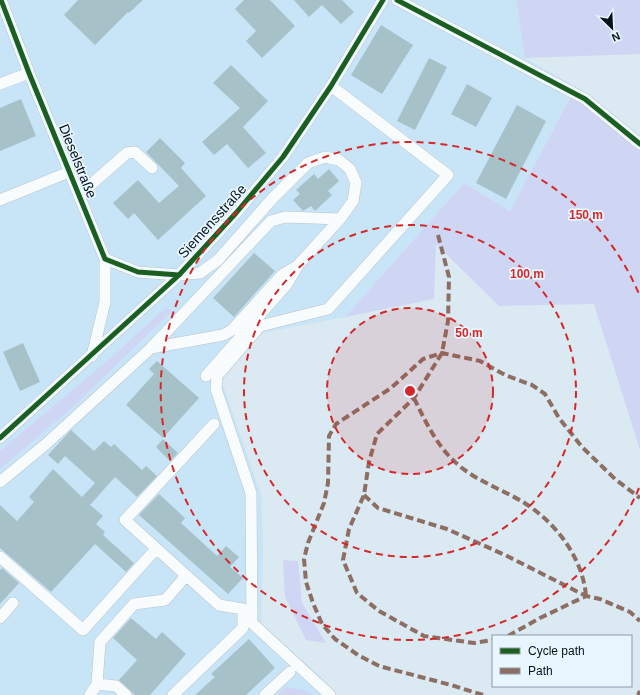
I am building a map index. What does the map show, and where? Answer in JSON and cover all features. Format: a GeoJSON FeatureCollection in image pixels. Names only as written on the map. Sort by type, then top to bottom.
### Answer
{"type":"FeatureCollection","features":[{"type":"Feature","properties":{"kind":"street","name":"Dieselstraße"},"geometry":{"type":"LineString","coordinates":[[1,0],[69,172],[106,259],[105,302],[92,356]]}},
{"type":"Feature","properties":{"kind":"street","name":"Siemensstraße"},"geometry":{"type":"LineString","coordinates":[[0,438],[179,276],[236,213],[283,157],[331,86],[383,0]]}},
{"type":"Feature","properties":{"kind":"street"},"geometry":{"type":"LineString","coordinates":[[397,0],[585,100],[640,144]]}},
{"type":"Feature","properties":{"kind":"street"},"geometry":{"type":"LineString","coordinates":[[0,84],[29,73]]}},
{"type":"Feature","properties":{"kind":"street"},"geometry":{"type":"LineString","coordinates":[[330,695],[252,623],[251,492],[216,389],[217,376],[260,326],[328,309],[448,175],[331,86]]}},
{"type":"Feature","properties":{"kind":"street"},"geometry":{"type":"LineString","coordinates":[[79,195],[127,153],[135,152],[152,168]]}},
{"type":"Feature","properties":{"kind":"street"},"geometry":{"type":"LineString","coordinates":[[106,259],[138,272],[179,276],[200,273],[218,260],[272,199],[308,164],[325,157],[339,160],[350,169],[356,184],[353,201],[299,264],[287,284],[206,376]]}},
{"type":"Feature","properties":{"kind":"street"},"geometry":{"type":"LineString","coordinates":[[0,200],[69,172]]}},
{"type":"Feature","properties":{"kind":"street"},"geometry":{"type":"LineString","coordinates":[[0,482],[46,444],[151,348],[271,222],[285,217],[340,218]]}},
{"type":"Feature","properties":{"kind":"street"},"geometry":{"type":"LineString","coordinates":[[151,348],[223,335],[232,330],[282,275],[299,264]]}},
{"type":"Feature","properties":{"kind":"street"},"geometry":{"type":"LineString","coordinates":[[173,695],[243,628],[243,609],[219,605],[125,520],[214,424]]}},
{"type":"Feature","properties":{"kind":"street"},"geometry":{"type":"LineString","coordinates":[[0,557],[83,630],[156,549]]}},
{"type":"Feature","properties":{"kind":"street"},"geometry":{"type":"LineString","coordinates":[[90,695],[97,684],[100,642],[134,604],[165,600],[186,576]]}},
{"type":"Feature","properties":{"kind":"street"},"geometry":{"type":"LineString","coordinates":[[0,618],[13,603]]}},
{"type":"Feature","properties":{"kind":"street"},"geometry":{"type":"LineString","coordinates":[[265,695],[290,672]]}},
{"type":"Feature","properties":{"kind":"street"},"geometry":{"type":"LineString","coordinates":[[97,684],[116,686],[126,695]]}},
{"type":"Feature","properties":{"kind":"shaded area"},"geometry":{"type":"Polygon","coordinates":[[[0,0],[516,0],[525,58],[576,87],[510,211],[464,183],[345,317],[261,333],[221,379],[261,494],[263,551],[261,624],[323,679],[326,695],[0,695],[0,0]]]}},
{"type":"Feature","properties":{"kind":"shaded area"},"geometry":{"type":"Polygon","coordinates":[[[516,0],[640,0],[640,54],[525,58],[516,0]]]}},
{"type":"Feature","properties":{"kind":"shaded area"},"geometry":{"type":"Polygon","coordinates":[[[576,87],[640,138],[640,450],[594,304],[499,306],[436,244],[434,299],[345,317],[464,183],[510,211],[576,87]]]}},
{"type":"Feature","properties":{"kind":"shaded area"},"geometry":{"type":"Polygon","coordinates":[[[166,307],[172,311],[73,407],[0,469],[0,451],[115,354],[166,307]]]}},
{"type":"Feature","properties":{"kind":"shaded area"},"geometry":{"type":"Polygon","coordinates":[[[283,560],[298,561],[302,603],[326,643],[306,640],[285,597],[283,560]]]}},
{"type":"Feature","properties":{"kind":"shaded area"},"geometry":{"type":"Polygon","coordinates":[[[285,687],[306,691],[313,695],[277,695],[285,687]]]}},
{"type":"Feature","properties":{"kind":"building"},"geometry":{"type":"Polygon","coordinates":[[[78,0],[143,0],[129,13],[128,12],[95,45],[64,15],[78,0]]]}},
{"type":"Feature","properties":{"kind":"building"},"geometry":{"type":"Polygon","coordinates":[[[244,0],[270,0],[295,26],[262,58],[246,41],[256,31],[235,9],[244,0]]]}},
{"type":"Feature","properties":{"kind":"building"},"geometry":{"type":"Polygon","coordinates":[[[294,0],[342,0],[354,12],[341,24],[322,5],[309,17],[294,0]]]}},
{"type":"Feature","properties":{"kind":"building"},"geometry":{"type":"Polygon","coordinates":[[[381,25],[413,45],[382,94],[351,75],[381,25]]]}},
{"type":"Feature","properties":{"kind":"building"},"geometry":{"type":"Polygon","coordinates":[[[429,58],[447,67],[415,130],[397,121],[429,58]]]}},
{"type":"Feature","properties":{"kind":"building"},"geometry":{"type":"Polygon","coordinates":[[[231,65],[268,101],[243,127],[266,153],[248,168],[227,144],[214,155],[202,142],[240,108],[213,83],[231,65]]]}},
{"type":"Feature","properties":{"kind":"building"},"geometry":{"type":"Polygon","coordinates":[[[467,84],[492,98],[476,127],[451,114],[467,84]]]}},
{"type":"Feature","properties":{"kind":"building"},"geometry":{"type":"Polygon","coordinates":[[[21,99],[36,136],[0,151],[0,108],[21,99]]]}},
{"type":"Feature","properties":{"kind":"building"},"geometry":{"type":"Polygon","coordinates":[[[517,105],[546,121],[506,199],[476,183],[517,105]]]}},
{"type":"Feature","properties":{"kind":"building"},"geometry":{"type":"Polygon","coordinates":[[[160,138],[185,163],[181,168],[206,196],[158,240],[134,213],[128,219],[113,203],[138,180],[159,203],[179,186],[146,152],[160,138]]]}},
{"type":"Feature","properties":{"kind":"building"},"geometry":{"type":"Polygon","coordinates":[[[329,169],[339,181],[328,191],[332,195],[315,211],[311,206],[303,211],[293,200],[300,194],[296,190],[314,174],[318,179],[329,169]]]}},
{"type":"Feature","properties":{"kind":"building"},"geometry":{"type":"Polygon","coordinates":[[[254,253],[275,271],[234,317],[213,298],[254,253]]]}},
{"type":"Feature","properties":{"kind":"building"},"geometry":{"type":"Polygon","coordinates":[[[23,343],[40,382],[20,391],[3,352],[23,343]]]}},
{"type":"Feature","properties":{"kind":"building"},"geometry":{"type":"Polygon","coordinates":[[[157,361],[199,398],[163,438],[126,405],[154,374],[149,369],[157,361]]]}},
{"type":"Feature","properties":{"kind":"building"},"geometry":{"type":"Polygon","coordinates":[[[71,430],[94,451],[104,441],[111,447],[114,444],[142,470],[146,466],[157,476],[137,497],[115,477],[90,505],[103,516],[96,524],[105,532],[103,535],[134,563],[126,572],[95,544],[51,592],[0,548],[0,505],[17,521],[34,502],[29,497],[53,469],[82,497],[95,483],[65,456],[58,464],[48,455],[71,430]]]}},
{"type":"Feature","properties":{"kind":"building"},"geometry":{"type":"Polygon","coordinates":[[[163,439],[178,453],[170,461],[156,447],[163,439]]]}},
{"type":"Feature","properties":{"kind":"building"},"geometry":{"type":"Polygon","coordinates":[[[159,494],[185,518],[181,523],[217,556],[226,546],[239,557],[230,567],[243,578],[228,594],[139,515],[159,494]]]}},
{"type":"Feature","properties":{"kind":"building"},"geometry":{"type":"Polygon","coordinates":[[[2,568],[19,583],[0,604],[0,570],[2,568]]]}},
{"type":"Feature","properties":{"kind":"building"},"geometry":{"type":"Polygon","coordinates":[[[131,618],[156,639],[162,632],[186,654],[150,695],[135,695],[119,680],[137,660],[113,638],[131,618]]]}},
{"type":"Feature","properties":{"kind":"building"},"geometry":{"type":"Polygon","coordinates":[[[249,639],[275,668],[246,695],[195,695],[215,677],[211,674],[249,639]]]}},
{"type":"Feature","properties":{"kind":"marked path"},"geometry":{"type":"LineString","coordinates":[[438,235],[449,277],[448,321],[442,353],[414,398],[377,434],[369,462],[364,495],[349,529],[343,560],[357,593],[379,611],[424,636],[474,643],[492,640]]}},
{"type":"Feature","properties":{"kind":"marked path"},"geometry":{"type":"LineString","coordinates":[[483,695],[379,666],[358,655],[335,639],[322,624],[306,582],[304,559],[308,543],[324,503],[328,483],[329,436],[336,424],[391,388],[423,359],[442,353],[480,361],[505,375],[532,385],[545,394],[559,418],[582,447],[615,479],[640,498]]}},
{"type":"Feature","properties":{"kind":"marked path"},"geometry":{"type":"LineString","coordinates":[[414,398],[434,436],[454,461],[477,478],[526,504],[537,512],[558,532],[574,556],[580,569],[586,596]]}},
{"type":"Feature","properties":{"kind":"marked path"},"geometry":{"type":"LineString","coordinates":[[364,495],[378,508],[447,529],[505,555],[586,596]]}},
{"type":"Feature","properties":{"kind":"marked path"},"geometry":{"type":"LineString","coordinates":[[510,635],[540,618],[586,596],[600,599],[630,612],[640,621]]}},
{"type":"Feature","properties":{"kind":"marked path"},"geometry":{"type":"LineString","coordinates":[[638,695],[640,691]]}},
{"type":"Feature","properties":{"kind":"cycle path"},"geometry":{"type":"LineString","coordinates":[[1,0],[29,73],[105,259],[138,272],[179,275]]}},
{"type":"Feature","properties":{"kind":"cycle path"},"geometry":{"type":"LineString","coordinates":[[0,438],[179,275],[236,213],[283,157],[331,86],[383,0]]}},
{"type":"Feature","properties":{"kind":"cycle path"},"geometry":{"type":"LineString","coordinates":[[397,0],[585,99],[640,144]]}}]}
